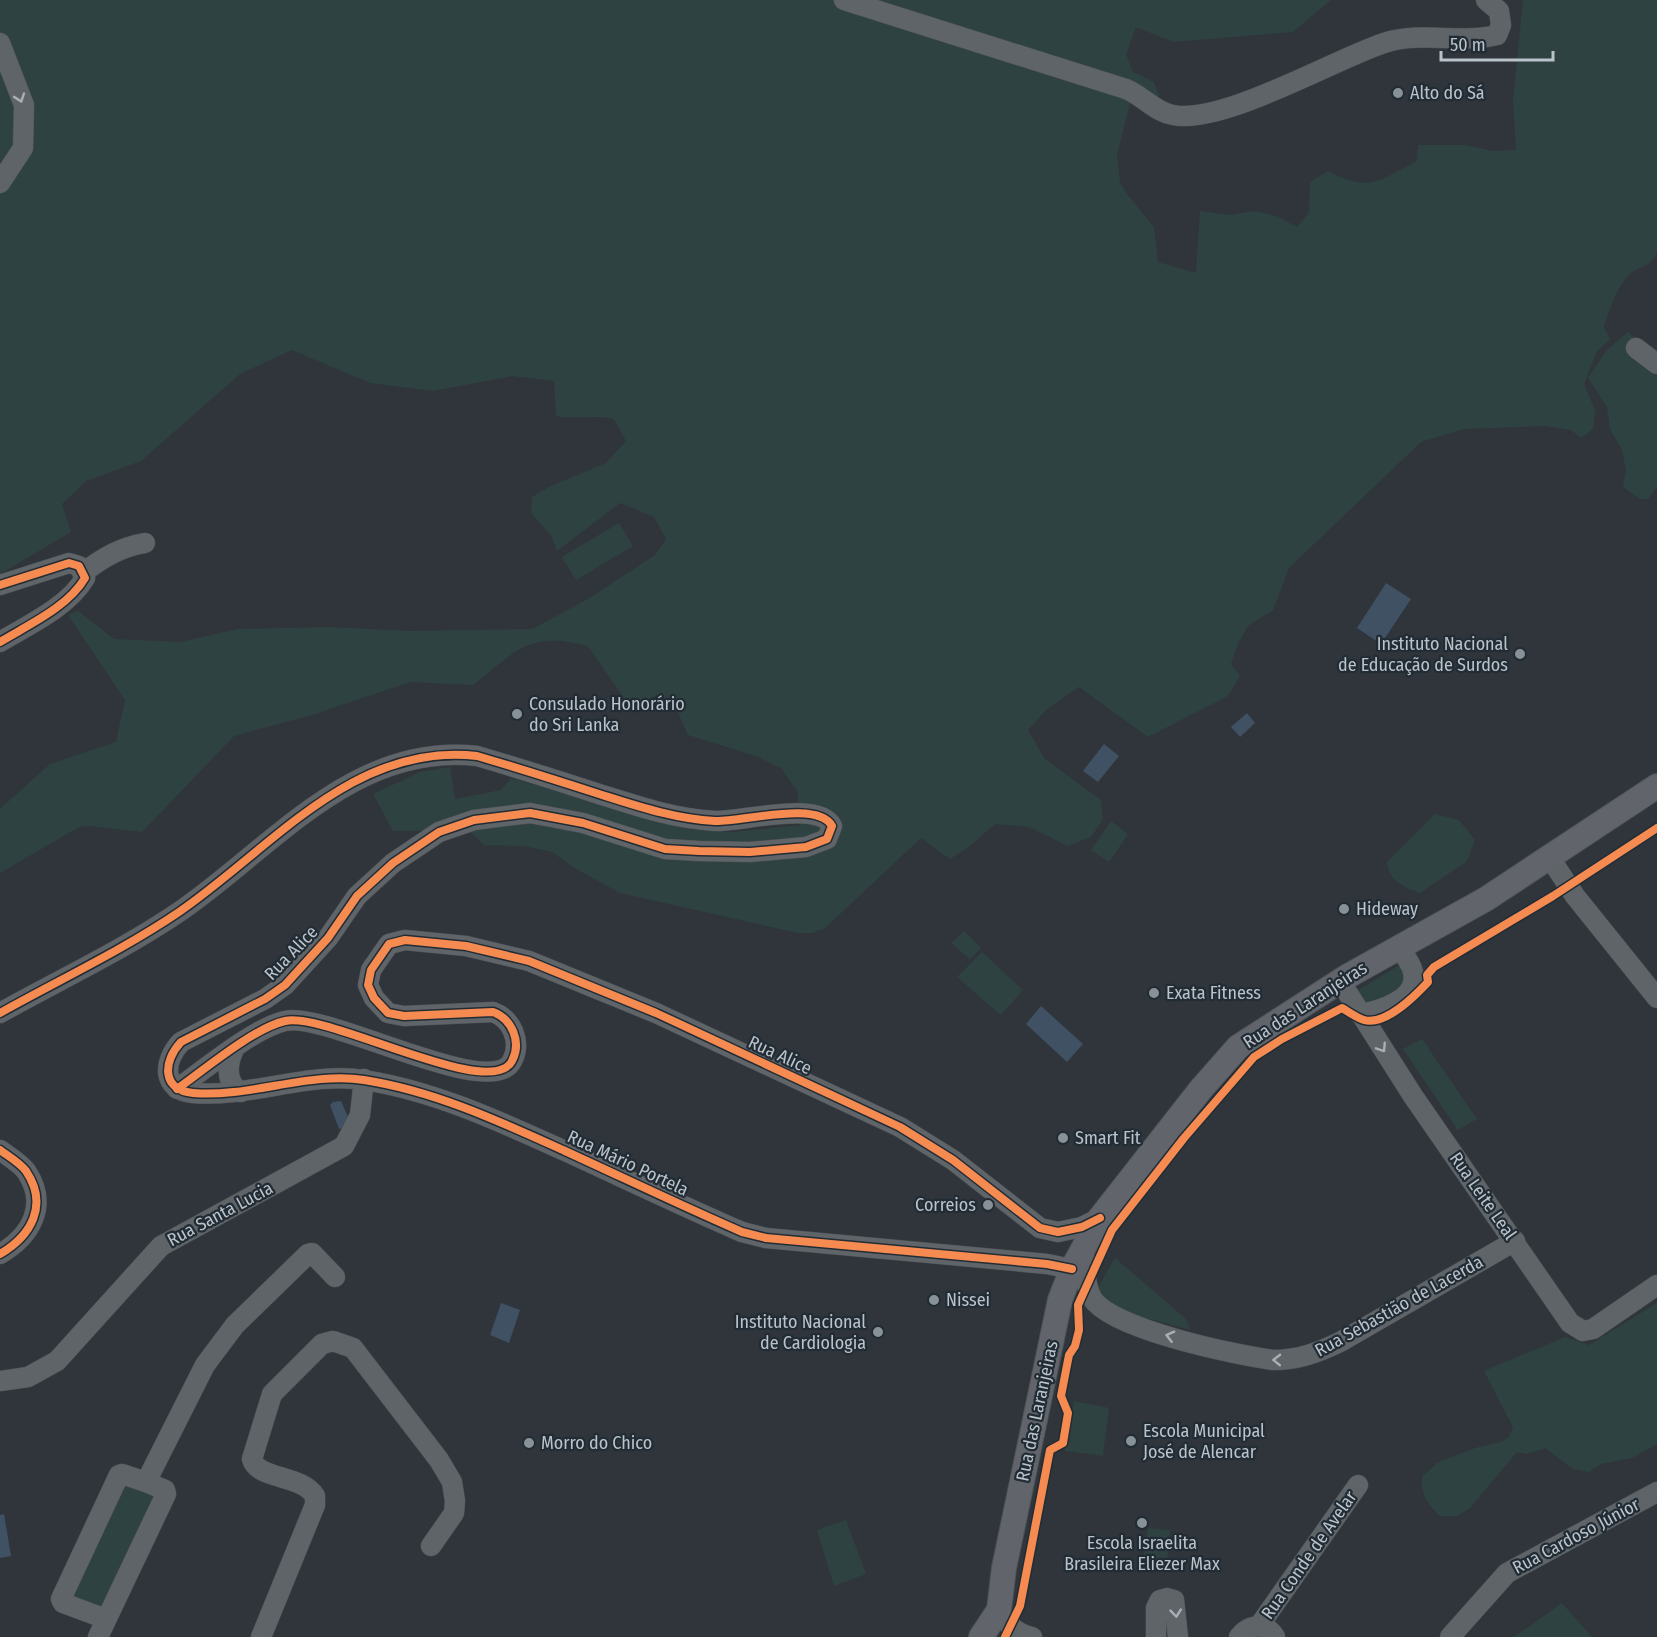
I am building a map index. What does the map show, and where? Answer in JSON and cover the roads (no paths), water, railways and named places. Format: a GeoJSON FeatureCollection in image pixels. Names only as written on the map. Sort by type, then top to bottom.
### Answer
{"type":"FeatureCollection","features":[{"type":"Feature","properties":{"kind":"main road","name":"Rua das Laranjeiras"},"geometry":{"type":"LineString","coordinates":[[1007,1631],[1004,1568],[1060,1300],[1072,1269],[1100,1218],[1194,1098],[1238,1047],[1340,981],[1479,903],[1656,788]]}},
{"type":"Feature","properties":{"kind":"street"},"geometry":{"type":"LineString","coordinates":[[844,0],[1137,93],[1162,112],[1184,117],[1224,109],[1385,43],[1422,36],[1486,38],[1497,35],[1501,24],[1499,11],[1486,0]]}},
{"type":"Feature","properties":{"kind":"street"},"geometry":{"type":"LineString","coordinates":[[0,43],[24,105],[23,148],[0,183]]}},
{"type":"Feature","properties":{"kind":"street"},"geometry":{"type":"LineString","coordinates":[[1636,348],[1657,364]]}},
{"type":"Feature","properties":{"kind":"street"},"geometry":{"type":"LineString","coordinates":[[84,572],[126,546],[145,543]]}},
{"type":"Feature","properties":{"kind":"street"},"geometry":{"type":"LineString","coordinates":[[0,585],[69,563],[79,566],[85,578],[81,586],[47,614],[0,642]]}},
{"type":"Feature","properties":{"kind":"street","name":"Rua Alice"},"geometry":{"type":"LineString","coordinates":[[0,1014],[179,912],[314,805],[361,778],[425,755],[452,753],[477,756],[686,818],[733,821],[811,813],[823,816],[832,826],[831,834],[827,839],[806,847],[750,852],[665,849],[583,823],[530,813],[474,820],[439,832],[393,862],[357,896],[328,938],[285,985],[265,999],[181,1042],[171,1052],[167,1075],[177,1089],[234,1049],[272,1026],[296,1020],[327,1025],[456,1069],[489,1072],[503,1069],[512,1062],[514,1053],[511,1023],[503,1016],[493,1012],[405,1016],[388,1013],[374,998],[368,985],[377,957],[389,944],[419,940],[466,946],[530,962],[637,1005],[900,1127],[953,1160],[1040,1228]]}},
{"type":"Feature","properties":{"kind":"street"},"geometry":{"type":"LineString","coordinates":[[1550,858],[1575,897],[1657,998]]}},
{"type":"Feature","properties":{"kind":"street"},"geometry":{"type":"LineString","coordinates":[[1360,1014],[1390,1005],[1405,994],[1413,984],[1413,972],[1399,947]]}},
{"type":"Feature","properties":{"kind":"street","name":"Rua Leite Leal"},"geometry":{"type":"LineString","coordinates":[[1340,981],[1413,1096],[1570,1323],[1583,1331],[1593,1329],[1657,1285]]}},
{"type":"Feature","properties":{"kind":"street"},"geometry":{"type":"LineString","coordinates":[[234,1049],[230,1058],[229,1076],[235,1089],[241,1092]]}},
{"type":"Feature","properties":{"kind":"street","name":"Rua Mário Portela"},"geometry":{"type":"LineString","coordinates":[[177,1089],[201,1094],[241,1092],[327,1080],[364,1079],[460,1106],[742,1232],[766,1238],[1025,1262],[1072,1269]]}},
{"type":"Feature","properties":{"kind":"street","name":"Rua Santa Lucia"},"geometry":{"type":"LineString","coordinates":[[0,1381],[28,1377],[57,1361],[161,1246],[344,1146],[360,1115],[364,1079]]}},
{"type":"Feature","properties":{"kind":"street"},"geometry":{"type":"LineString","coordinates":[[0,1149],[26,1170],[35,1192],[34,1218],[28,1233],[18,1244],[0,1254]]}},
{"type":"Feature","properties":{"kind":"street"},"geometry":{"type":"LineString","coordinates":[[1025,1262],[1041,1253],[1043,1246],[1040,1228],[1058,1232],[1082,1227],[1100,1218]]}},
{"type":"Feature","properties":{"kind":"street","name":"Rua Sebastião de Lacerda"},"geometry":{"type":"LineString","coordinates":[[1084,1248],[1087,1283],[1092,1298],[1115,1317],[1141,1329],[1273,1360],[1294,1360],[1313,1355],[1340,1342],[1515,1241]]}},
{"type":"Feature","properties":{"kind":"street"},"geometry":{"type":"LineString","coordinates":[[146,1482],[205,1365],[235,1326],[309,1253],[335,1277]]}},
{"type":"Feature","properties":{"kind":"street"},"geometry":{"type":"LineString","coordinates":[[261,1637],[315,1505],[315,1496],[303,1484],[258,1469],[252,1459],[272,1394],[322,1344],[333,1341],[353,1348],[438,1460],[452,1482],[454,1513],[431,1546]]}},
{"type":"Feature","properties":{"kind":"street"},"geometry":{"type":"LineString","coordinates":[[122,1474],[165,1490],[166,1494],[102,1628],[63,1603],[61,1599],[119,1475],[122,1474]]}},
{"type":"Feature","properties":{"kind":"street","name":"Rua Conde de Avelar"},"geometry":{"type":"LineString","coordinates":[[1267,1631],[1358,1485]]}},
{"type":"Feature","properties":{"kind":"street","name":"Rua Cardoso Júnior"},"geometry":{"type":"LineString","coordinates":[[1450,1637],[1507,1573],[1657,1492]]}},
{"type":"Feature","properties":{"kind":"street"},"geometry":{"type":"LineString","coordinates":[[1156,1637],[1157,1606],[1161,1599],[1167,1598],[1173,1599],[1176,1604],[1178,1637]]}},
{"type":"Feature","properties":{"kind":"street"},"geometry":{"type":"LineString","coordinates":[[1239,1637],[1245,1630],[1267,1631]]}},
{"type":"Feature","properties":{"kind":"water"},"geometry":{"type":"Polygon","coordinates":[[[1386,583],[1411,599],[1381,644],[1357,628],[1386,583]]]}},
{"type":"Feature","properties":{"kind":"water"},"geometry":{"type":"Polygon","coordinates":[[[1247,713],[1255,723],[1240,737],[1231,727],[1247,713]]]}},
{"type":"Feature","properties":{"kind":"water"},"geometry":{"type":"Polygon","coordinates":[[[1104,744],[1119,756],[1098,782],[1083,771],[1104,744]]]}},
{"type":"Feature","properties":{"kind":"water"},"geometry":{"type":"Polygon","coordinates":[[[1041,1006],[1083,1044],[1067,1062],[1026,1024],[1041,1006]]]}},
{"type":"Feature","properties":{"kind":"water"},"geometry":{"type":"Polygon","coordinates":[[[341,1101],[350,1122],[339,1129],[330,1105],[341,1101]]]}},
{"type":"Feature","properties":{"kind":"water"},"geometry":{"type":"Polygon","coordinates":[[[501,1303],[520,1310],[509,1343],[490,1335],[501,1303]]]}},
{"type":"Feature","properties":{"kind":"water"},"geometry":{"type":"Polygon","coordinates":[[[4,1514],[11,1556],[0,1558],[0,1515],[4,1514]]]}},
{"type":"Feature","properties":{"kind":"place","name":"Alto do Sá"},"geometry":{"type":"Point","coordinates":[1398,93]}},
{"type":"Feature","properties":{"kind":"place","name":"Instituto Nacional de Educação de Surdos"},"geometry":{"type":"Point","coordinates":[1520,654]}},
{"type":"Feature","properties":{"kind":"place","name":"Consulado Honorário do Sri Lanka"},"geometry":{"type":"Point","coordinates":[517,714]}},
{"type":"Feature","properties":{"kind":"place","name":"Hideway"},"geometry":{"type":"Point","coordinates":[1344,909]}},
{"type":"Feature","properties":{"kind":"place","name":"Exata Fitness"},"geometry":{"type":"Point","coordinates":[1154,993]}},
{"type":"Feature","properties":{"kind":"place","name":"Smart Fit"},"geometry":{"type":"Point","coordinates":[1063,1138]}},
{"type":"Feature","properties":{"kind":"place","name":"Correios"},"geometry":{"type":"Point","coordinates":[988,1205]}},
{"type":"Feature","properties":{"kind":"place","name":"Nissei"},"geometry":{"type":"Point","coordinates":[934,1300]}},
{"type":"Feature","properties":{"kind":"place","name":"Instituto Nacional de Cardiologia"},"geometry":{"type":"Point","coordinates":[878,1332]}},
{"type":"Feature","properties":{"kind":"place","name":"Escola Municipal José de Alencar"},"geometry":{"type":"Point","coordinates":[1131,1441]}},
{"type":"Feature","properties":{"kind":"place","name":"Morro do Chico"},"geometry":{"type":"Point","coordinates":[529,1443]}},
{"type":"Feature","properties":{"kind":"place","name":"Escola Israelita Brasileira Eliezer Max"},"geometry":{"type":"Point","coordinates":[1142,1523]}}]}
